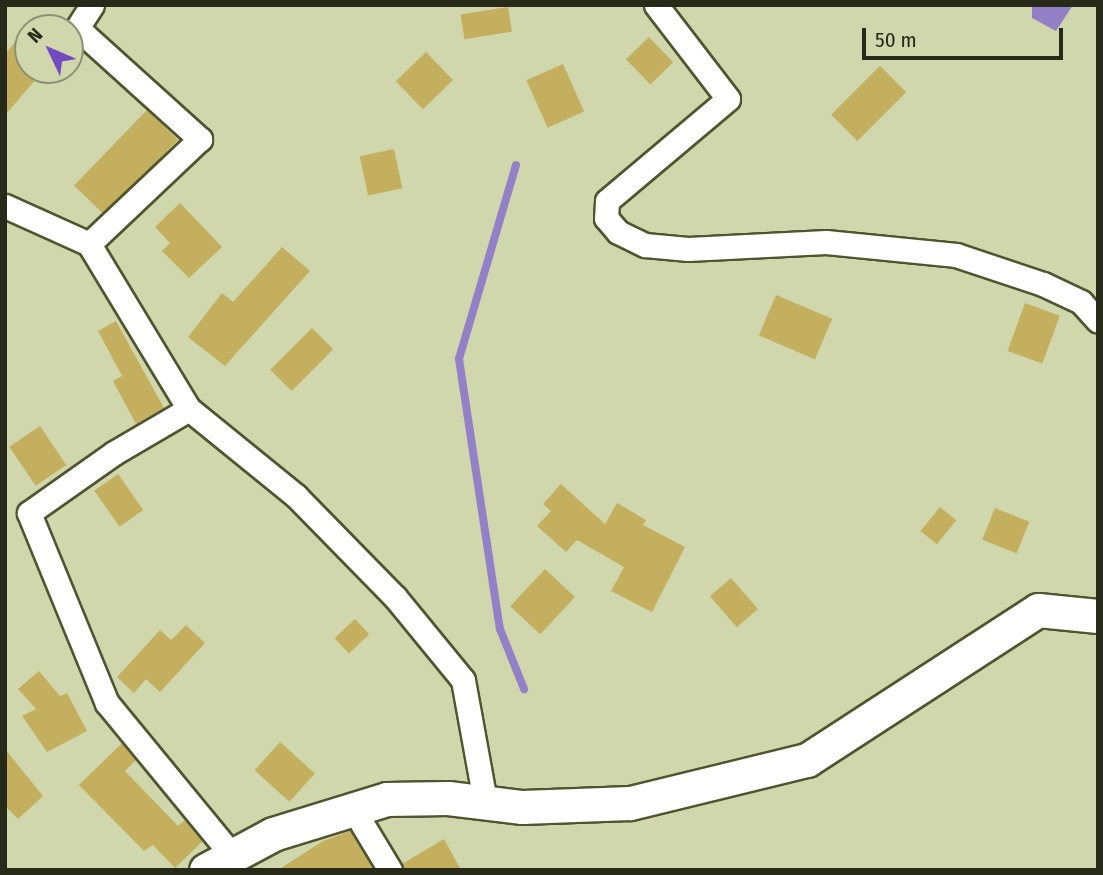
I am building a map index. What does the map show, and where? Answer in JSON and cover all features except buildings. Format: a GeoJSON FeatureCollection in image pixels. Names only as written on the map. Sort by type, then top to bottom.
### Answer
{"type":"FeatureCollection","features":[{"type":"Feature","properties":{"kind":"main road"},"geometry":{"type":"LineString","coordinates":[[219,862],[273,834],[352,807],[416,797],[486,806],[630,803],[807,760],[1038,610],[1098,615]]}},
{"type":"Feature","properties":{"kind":"street"},"geometry":{"type":"LineString","coordinates":[[89,244],[200,139],[77,28],[92,5]]}},
{"type":"Feature","properties":{"kind":"street"},"geometry":{"type":"LineString","coordinates":[[656,5],[728,99],[607,201],[606,218],[618,232],[645,245],[688,249],[826,242],[956,256],[1043,284],[1082,302],[1098,321]]}},
{"type":"Feature","properties":{"kind":"street"},"geometry":{"type":"LineString","coordinates":[[5,205],[89,244],[189,409],[296,496],[395,597],[463,680],[486,806]]}},
{"type":"Feature","properties":{"kind":"street"},"geometry":{"type":"LineString","coordinates":[[189,409],[29,513],[107,703],[219,862]]}},
{"type":"Feature","properties":{"kind":"street"},"geometry":{"type":"LineString","coordinates":[[352,807],[390,870]]}},
{"type":"Feature","properties":{"kind":"shaded area"},"geometry":{"type":"Polygon","coordinates":[[[1032,5],[1073,5],[1056,31],[1032,18],[1032,5]]]}},
{"type":"Feature","properties":{"kind":"waterway"},"geometry":{"type":"LineString","coordinates":[[516,165],[459,359],[500,629],[524,689]]}}]}
